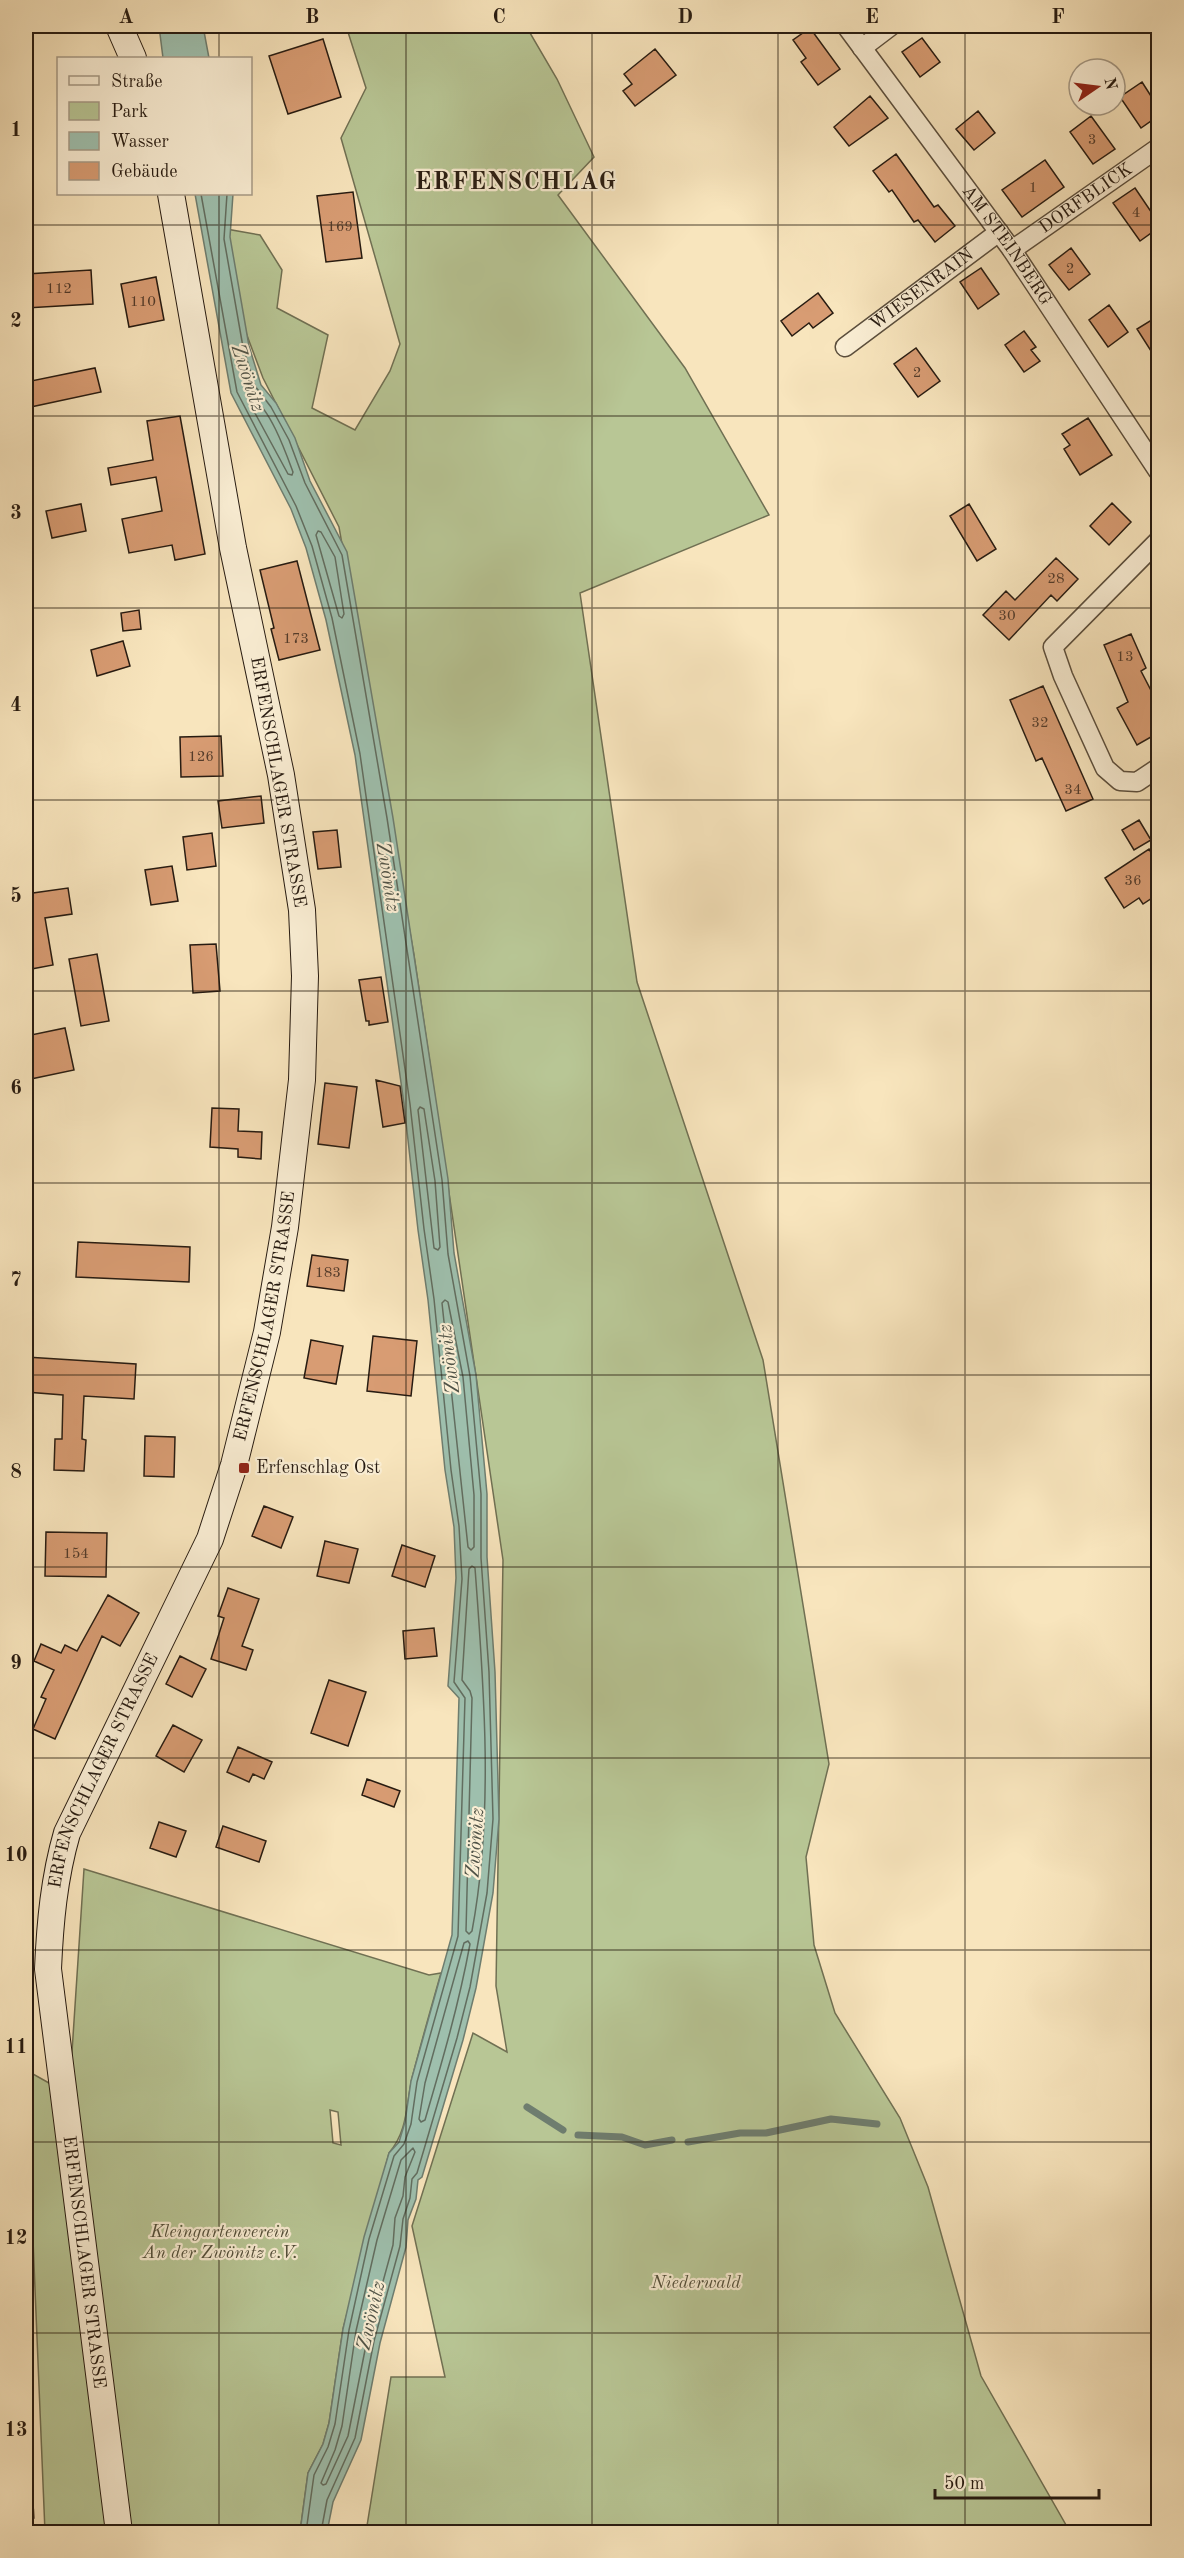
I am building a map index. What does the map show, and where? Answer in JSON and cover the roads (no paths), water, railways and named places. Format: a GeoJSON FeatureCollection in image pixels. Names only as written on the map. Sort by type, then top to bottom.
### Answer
{"type":"FeatureCollection","features":[{"type":"Feature","properties":{"kind":"main road"},"geometry":{"type":"LineString","coordinates":[[119,26],[133,57]]}},
{"type":"Feature","properties":{"kind":"main road","name":"ERFENSCHLAGER STRASSE"},"geometry":{"type":"LineString","coordinates":[[118,2532],[48,1969],[50,1924],[59,1861],[67,1833],[210,1539],[234,1465],[267,1332],[285,1227],[302,1080],[305,988],[302,910],[281,775],[233,548],[171,195]]}},
{"type":"Feature","properties":{"kind":"street","name":"AM STEINBERG"},"geometry":{"type":"LineString","coordinates":[[846,26],[1012,250],[1158,471]]}},
{"type":"Feature","properties":{"kind":"street"},"geometry":{"type":"LineString","coordinates":[[862,48],[891,26]]}},
{"type":"Feature","properties":{"kind":"street","name":"DORFBLICK"},"geometry":{"type":"LineString","coordinates":[[1012,250],[1158,148]]}},
{"type":"Feature","properties":{"kind":"street","name":"WIESENRAIN"},"geometry":{"type":"LineString","coordinates":[[845,347],[999,232]]}},
{"type":"Feature","properties":{"kind":"street"},"geometry":{"type":"LineString","coordinates":[[1158,541],[1053,647],[1063,676],[1105,768],[1120,781],[1137,782],[1158,768]]}},
{"type":"Feature","properties":{"kind":"water"},"geometry":{"type":"Polygon","coordinates":[[[159,26],[203,26],[209,57],[163,57],[159,26]]]}},
{"type":"Feature","properties":{"kind":"water","name":"Zwönitz"},"geometry":{"type":"Polygon","coordinates":[[[195,195],[233,195],[230,237],[249,346],[261,385],[276,403],[295,438],[310,481],[347,552],[393,818],[448,1179],[454,1253],[476,1375],[487,1494],[487,1557],[495,1672],[499,1819],[493,1893],[476,1988],[422,2177],[418,2180],[416,2199],[408,2220],[406,2247],[380,2343],[361,2440],[333,2502],[327,2532],[300,2532],[308,2473],[323,2444],[329,2423],[343,2329],[364,2237],[389,2153],[399,2142],[405,2122],[411,2081],[452,1935],[459,1698],[448,1686],[456,1578],[454,1527],[445,1470],[428,1300],[404,1104],[355,755],[326,620],[306,548],[291,509],[231,393],[195,195]]]}},
{"type":"Feature","properties":{"kind":"waterway"},"geometry":{"type":"LineString","coordinates":[[527,2107],[563,2130]]}},
{"type":"Feature","properties":{"kind":"waterway"},"geometry":{"type":"LineString","coordinates":[[688,2142],[740,2133],[766,2133],[831,2119],[877,2124]]}},
{"type":"Feature","properties":{"kind":"waterway"},"geometry":{"type":"LineString","coordinates":[[578,2135],[622,2137],[645,2145],[672,2140]]}},
{"type":"Feature","properties":{"kind":"railway"},"geometry":{"type":"LineString","coordinates":[[26,2389],[33,2532]]}},
{"type":"Feature","properties":{"kind":"place","name":"Erfenschlag Ost"},"geometry":{"type":"Point","coordinates":[244,1468]}},
{"type":"Feature","properties":{"kind":"district","name":"ERFENSCHLAG"},"geometry":{"type":"Point","coordinates":[516,183]}},
{"type":"Feature","properties":{"kind":"park label","name":"Kleingartenverein An der Zwönitz e.V."},"geometry":{"type":"Point","coordinates":[220,2242]}},
{"type":"Feature","properties":{"kind":"park label","name":"Niederwald"},"geometry":{"type":"Point","coordinates":[696,2283]}}]}
